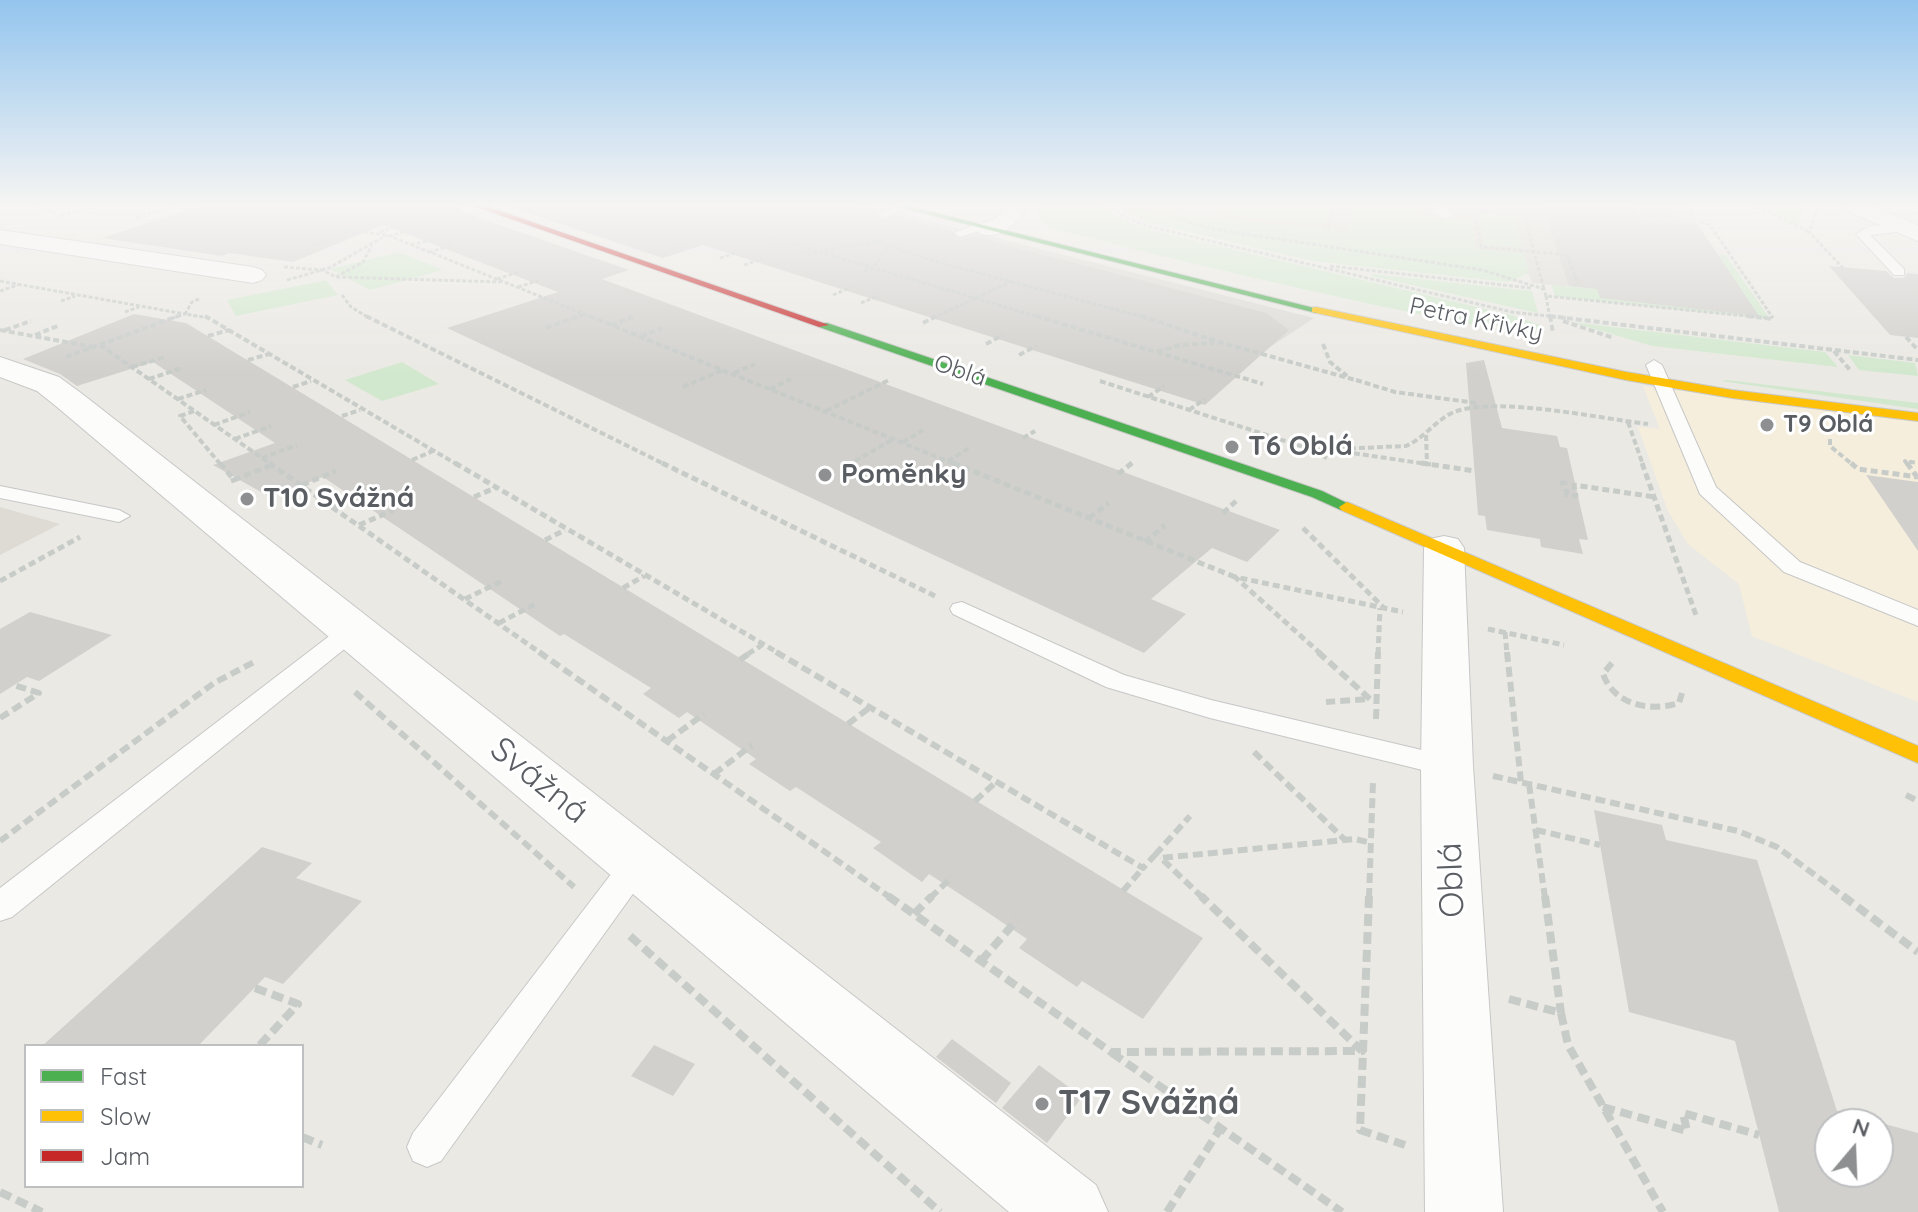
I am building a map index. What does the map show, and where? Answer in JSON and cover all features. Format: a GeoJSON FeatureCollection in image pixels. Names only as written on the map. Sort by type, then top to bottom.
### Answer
{"type":"FeatureCollection","features":[{"type":"Feature","properties":{"kind":"street"},"geometry":{"type":"LineString","coordinates":[[157,261],[253,275]]}},
{"type":"Feature","properties":{"kind":"street","name":"Oblá"},"geometry":{"type":"LineString","coordinates":[[637,261],[1317,494],[1918,755]]}},
{"type":"Feature","properties":{"kind":"street","name":"Petra Křivky"},"geometry":{"type":"LineString","coordinates":[[1128,261],[1436,337],[1657,373],[1733,394],[1918,417]]}},
{"type":"Feature","properties":{"kind":"street","name":"Svážná"},"geometry":{"type":"LineString","coordinates":[[9,340],[48,384],[335,644],[639,861],[1069,1212]]}},
{"type":"Feature","properties":{"kind":"street","name":"Petra Křivky"},"geometry":{"type":"LineString","coordinates":[[1657,373],[1716,373]]}},
{"type":"Feature","properties":{"kind":"street","name":"Oblá"},"geometry":{"type":"LineString","coordinates":[[1444,548],[1462,769],[1464,1212]]}},
{"type":"Feature","properties":{"kind":"lane"},"geometry":{"type":"LineString","coordinates":[[1891,261],[1904,268]]}},
{"type":"Feature","properties":{"kind":"lane"},"geometry":{"type":"LineString","coordinates":[[1657,373],[1707,490],[1792,567],[1918,619]]}},
{"type":"Feature","properties":{"kind":"lane"},"geometry":{"type":"LineString","coordinates":[[0,492],[119,516]]}},
{"type":"Feature","properties":{"kind":"lane"},"geometry":{"type":"LineString","coordinates":[[962,609],[1115,681],[1210,709],[1462,769]]}},
{"type":"Feature","properties":{"kind":"lane"},"geometry":{"type":"LineString","coordinates":[[0,907],[335,644]]}},
{"type":"Feature","properties":{"kind":"lane"},"geometry":{"type":"LineString","coordinates":[[427,1147],[639,861]]}},
{"type":"Feature","properties":{"kind":"path"},"geometry":{"type":"LineString","coordinates":[[336,277],[364,261]]}},
{"type":"Feature","properties":{"kind":"path"},"geometry":{"type":"LineString","coordinates":[[451,261],[1235,577],[1413,614]]}},
{"type":"Feature","properties":{"kind":"path"},"geometry":{"type":"LineString","coordinates":[[744,265],[757,261]]}},
{"type":"Feature","properties":{"kind":"path"},"geometry":{"type":"LineString","coordinates":[[852,261],[1263,384],[1256,389]]}},
{"type":"Feature","properties":{"kind":"path"},"geometry":{"type":"LineString","coordinates":[[864,271],[874,267],[878,261]]}},
{"type":"Feature","properties":{"kind":"path"},"geometry":{"type":"LineString","coordinates":[[933,261],[1140,316],[1395,392],[1648,425]]}},
{"type":"Feature","properties":{"kind":"path"},"geometry":{"type":"LineString","coordinates":[[1295,261],[1512,312],[1918,360]]}},
{"type":"Feature","properties":{"kind":"path"},"geometry":{"type":"LineString","coordinates":[[1420,261],[1482,270],[1544,289]]}},
{"type":"Feature","properties":{"kind":"path"},"geometry":{"type":"LineString","coordinates":[[1536,261],[1550,317]]}},
{"type":"Feature","properties":{"kind":"path"},"geometry":{"type":"LineString","coordinates":[[1569,261],[1578,284]]}},
{"type":"Feature","properties":{"kind":"path"},"geometry":{"type":"LineString","coordinates":[[1546,296],[1773,319],[1734,261]]}},
{"type":"Feature","properties":{"kind":"path"},"geometry":{"type":"LineString","coordinates":[[1837,261],[1843,268]]}},
{"type":"Feature","properties":{"kind":"path"},"geometry":{"type":"LineString","coordinates":[[1305,263],[1544,289]]}},
{"type":"Feature","properties":{"kind":"path"},"geometry":{"type":"LineString","coordinates":[[322,270],[336,277],[506,282]]}},
{"type":"Feature","properties":{"kind":"path"},"geometry":{"type":"LineString","coordinates":[[497,279],[519,272]]}},
{"type":"Feature","properties":{"kind":"path"},"geometry":{"type":"LineString","coordinates":[[518,287],[540,280]]}},
{"type":"Feature","properties":{"kind":"path"},"geometry":{"type":"LineString","coordinates":[[0,281],[203,315],[1143,868]]}},
{"type":"Feature","properties":{"kind":"path"},"geometry":{"type":"LineString","coordinates":[[923,323],[1013,281]]}},
{"type":"Feature","properties":{"kind":"path"},"geometry":{"type":"LineString","coordinates":[[0,291],[19,284]]}},
{"type":"Feature","properties":{"kind":"path"},"geometry":{"type":"LineString","coordinates":[[927,290],[937,286]]}},
{"type":"Feature","properties":{"kind":"path"},"geometry":{"type":"LineString","coordinates":[[833,295],[851,287]]}},
{"type":"Feature","properties":{"kind":"path"},"geometry":{"type":"LineString","coordinates":[[61,301],[79,295]]}},
{"type":"Feature","properties":{"kind":"path"},"geometry":{"type":"LineString","coordinates":[[342,295],[351,307],[382,327],[962,609]]}},
{"type":"Feature","properties":{"kind":"path"},"geometry":{"type":"LineString","coordinates":[[860,303],[878,296]]}},
{"type":"Feature","properties":{"kind":"path"},"geometry":{"type":"LineString","coordinates":[[125,312],[140,306]]}},
{"type":"Feature","properties":{"kind":"path"},"geometry":{"type":"LineString","coordinates":[[1011,315],[1021,311]]}},
{"type":"Feature","properties":{"kind":"path"},"geometry":{"type":"LineString","coordinates":[[57,360],[185,314]]}},
{"type":"Feature","properties":{"kind":"path"},"geometry":{"type":"LineString","coordinates":[[546,328],[585,315]]}},
{"type":"Feature","properties":{"kind":"path"},"geometry":{"type":"LineString","coordinates":[[611,325],[633,317]]}},
{"type":"Feature","properties":{"kind":"path"},"geometry":{"type":"LineString","coordinates":[[1550,317],[1618,340]]}},
{"type":"Feature","properties":{"kind":"path"},"geometry":{"type":"LineString","coordinates":[[9,340],[31,321]]}},
{"type":"Feature","properties":{"kind":"path"},"geometry":{"type":"LineString","coordinates":[[9,340],[60,325]]}},
{"type":"Feature","properties":{"kind":"path"},"geometry":{"type":"LineString","coordinates":[[640,337],[663,328]]}},
{"type":"Feature","properties":{"kind":"path"},"geometry":{"type":"LineString","coordinates":[[208,336],[229,330]]}},
{"type":"Feature","properties":{"kind":"path"},"geometry":{"type":"LineString","coordinates":[[1085,338],[1094,333]]}},
{"type":"Feature","properties":{"kind":"path"},"geometry":{"type":"LineString","coordinates":[[986,344],[1003,335]]}},
{"type":"Feature","properties":{"kind":"path"},"geometry":{"type":"LineString","coordinates":[[1906,337],[1918,347]]}},
{"type":"Feature","properties":{"kind":"path"},"geometry":{"type":"LineString","coordinates":[[1320,338],[1330,362],[1346,376],[1359,381]]}},
{"type":"Feature","properties":{"kind":"path"},"geometry":{"type":"LineString","coordinates":[[9,340],[97,346],[132,367],[1342,1212]]}},
{"type":"Feature","properties":{"kind":"path"},"geometry":{"type":"LineString","coordinates":[[1156,352],[1180,345],[1219,342]]}},
{"type":"Feature","properties":{"kind":"path"},"geometry":{"type":"LineString","coordinates":[[1019,355],[1036,346]]}},
{"type":"Feature","properties":{"kind":"path"},"geometry":{"type":"LineString","coordinates":[[1833,350],[1850,370]]}},
{"type":"Feature","properties":{"kind":"path"},"geometry":{"type":"LineString","coordinates":[[248,360],[269,354]]}},
{"type":"Feature","properties":{"kind":"path"},"geometry":{"type":"LineString","coordinates":[[132,367],[165,357]]}},
{"type":"Feature","properties":{"kind":"path"},"geometry":{"type":"LineString","coordinates":[[1167,362],[1175,357]]}},
{"type":"Feature","properties":{"kind":"path"},"geometry":{"type":"LineString","coordinates":[[732,374],[755,364]]}},
{"type":"Feature","properties":{"kind":"path"},"geometry":{"type":"LineString","coordinates":[[149,379],[182,368]]}},
{"type":"Feature","properties":{"kind":"path"},"geometry":{"type":"LineString","coordinates":[[683,387],[723,370]]}},
{"type":"Feature","properties":{"kind":"path"},"geometry":{"type":"LineString","coordinates":[[825,412],[901,374]]}},
{"type":"Feature","properties":{"kind":"path"},"geometry":{"type":"LineString","coordinates":[[769,389],[791,379]]}},
{"type":"Feature","properties":{"kind":"path"},"geometry":{"type":"LineString","coordinates":[[293,387],[312,381]]}},
{"type":"Feature","properties":{"kind":"path"},"geometry":{"type":"LineString","coordinates":[[1147,397],[1164,386]]}},
{"type":"Feature","properties":{"kind":"path"},"geometry":{"type":"LineString","coordinates":[[178,399],[206,390]]}},
{"type":"Feature","properties":{"kind":"path"},"geometry":{"type":"LineString","coordinates":[[1189,410],[1205,399]]}},
{"type":"Feature","properties":{"kind":"path"},"geometry":{"type":"LineString","coordinates":[[1313,450],[1394,448],[1414,443],[1452,412],[1485,404]]}},
{"type":"Feature","properties":{"kind":"path"},"geometry":{"type":"LineString","coordinates":[[342,416],[361,410]]}},
{"type":"Feature","properties":{"kind":"path"},"geometry":{"type":"LineString","coordinates":[[194,411],[180,416],[234,480]]}},
{"type":"Feature","properties":{"kind":"path"},"geometry":{"type":"LineString","coordinates":[[214,425],[250,412]]}},
{"type":"Feature","properties":{"kind":"path"},"geometry":{"type":"LineString","coordinates":[[1628,422],[1699,625]]}},
{"type":"Feature","properties":{"kind":"path"},"geometry":{"type":"LineString","coordinates":[[235,439],[271,426]]}},
{"type":"Feature","properties":{"kind":"path"},"geometry":{"type":"LineString","coordinates":[[902,442],[923,430]]}},
{"type":"Feature","properties":{"kind":"path"},"geometry":{"type":"LineString","coordinates":[[1426,435],[1427,464]]}},
{"type":"Feature","properties":{"kind":"path"},"geometry":{"type":"LineString","coordinates":[[855,461],[894,439]]}},
{"type":"Feature","properties":{"kind":"path"},"geometry":{"type":"LineString","coordinates":[[262,458],[297,445]]}},
{"type":"Feature","properties":{"kind":"path"},"geometry":{"type":"LineString","coordinates":[[948,461],[969,448]]}},
{"type":"Feature","properties":{"kind":"path"},"geometry":{"type":"LineString","coordinates":[[1329,450],[1475,471]]}},
{"type":"Feature","properties":{"kind":"path"},"geometry":{"type":"LineString","coordinates":[[412,460],[433,451]]}},
{"type":"Feature","properties":{"kind":"path"},"geometry":{"type":"LineString","coordinates":[[1846,459],[1858,469],[1918,477]]}},
{"type":"Feature","properties":{"kind":"path"},"geometry":{"type":"LineString","coordinates":[[1918,463],[1905,461],[1918,477]]}},
{"type":"Feature","properties":{"kind":"path"},"geometry":{"type":"LineString","coordinates":[[224,484],[272,465]]}},
{"type":"Feature","properties":{"kind":"path"},"geometry":{"type":"LineString","coordinates":[[302,485],[336,471]]}},
{"type":"Feature","properties":{"kind":"path"},"geometry":{"type":"LineString","coordinates":[[1560,483],[1565,483],[1567,495],[1576,496],[1574,485],[1656,497]]}},
{"type":"Feature","properties":{"kind":"path"},"geometry":{"type":"LineString","coordinates":[[474,497],[495,488]]}},
{"type":"Feature","properties":{"kind":"path"},"geometry":{"type":"LineString","coordinates":[[333,507],[368,492]]}},
{"type":"Feature","properties":{"kind":"path"},"geometry":{"type":"LineString","coordinates":[[1089,518],[1109,503]]}},
{"type":"Feature","properties":{"kind":"path"},"geometry":{"type":"LineString","coordinates":[[359,525],[394,510]]}},
{"type":"Feature","properties":{"kind":"path"},"geometry":{"type":"LineString","coordinates":[[1145,542],[1165,525]]}},
{"type":"Feature","properties":{"kind":"path"},"geometry":{"type":"LineString","coordinates":[[1300,525],[1382,608]]}},
{"type":"Feature","properties":{"kind":"path"},"geometry":{"type":"LineString","coordinates":[[545,540],[566,530]]}},
{"type":"Feature","properties":{"kind":"path"},"geometry":{"type":"LineString","coordinates":[[623,588],[644,576]]}},
{"type":"Feature","properties":{"kind":"path"},"geometry":{"type":"LineString","coordinates":[[1235,577],[1373,700]]}},
{"type":"Feature","properties":{"kind":"path"},"geometry":{"type":"LineString","coordinates":[[465,599],[502,581]]}},
{"type":"Feature","properties":{"kind":"path"},"geometry":{"type":"LineString","coordinates":[[499,623],[537,603]]}},
{"type":"Feature","properties":{"kind":"path"},"geometry":{"type":"LineString","coordinates":[[1382,608],[1373,700],[1374,750],[1360,1130],[1413,1148]]}},
{"type":"Feature","properties":{"kind":"path"},"geometry":{"type":"LineString","coordinates":[[1505,632],[1525,783],[1536,830],[1568,1045],[1663,1212]]}},
{"type":"Feature","properties":{"kind":"path"},"geometry":{"type":"LineString","coordinates":[[0,841],[214,683],[295,640],[335,644],[601,910],[940,1212]]}},
{"type":"Feature","properties":{"kind":"path"},"geometry":{"type":"LineString","coordinates":[[740,660],[762,645]]}},
{"type":"Feature","properties":{"kind":"path"},"geometry":{"type":"LineString","coordinates":[[1616,661],[1608,665],[1603,674],[1604,682],[1623,698],[1641,705],[1670,708],[1679,703],[1682,687]]}},
{"type":"Feature","properties":{"kind":"path"},"geometry":{"type":"LineString","coordinates":[[0,718],[39,693],[14,685]]}},
{"type":"Feature","properties":{"kind":"path"},"geometry":{"type":"LineString","coordinates":[[1312,703],[1373,700]]}},
{"type":"Feature","properties":{"kind":"path"},"geometry":{"type":"LineString","coordinates":[[848,724],[869,708]]}},
{"type":"Feature","properties":{"kind":"path"},"geometry":{"type":"LineString","coordinates":[[1210,709],[1345,840]]}},
{"type":"Feature","properties":{"kind":"path"},"geometry":{"type":"LineString","coordinates":[[667,741],[704,714]]}},
{"type":"Feature","properties":{"kind":"path"},"geometry":{"type":"LineString","coordinates":[[714,774],[752,745]]}},
{"type":"Feature","properties":{"kind":"path"},"geometry":{"type":"LineString","coordinates":[[1462,769],[1738,831],[1777,847],[1918,952]]}},
{"type":"Feature","properties":{"kind":"path"},"geometry":{"type":"LineString","coordinates":[[975,801],[996,782]]}},
{"type":"Feature","properties":{"kind":"path"},"geometry":{"type":"LineString","coordinates":[[1123,891],[1143,868],[1158,857],[1190,816]]}},
{"type":"Feature","properties":{"kind":"path"},"geometry":{"type":"LineString","coordinates":[[1536,830],[1600,845]]}},
{"type":"Feature","properties":{"kind":"path"},"geometry":{"type":"LineString","coordinates":[[1158,857],[1345,840],[1371,843]]}},
{"type":"Feature","properties":{"kind":"path"},"geometry":{"type":"LineString","coordinates":[[1158,857],[1362,1051]]}},
{"type":"Feature","properties":{"kind":"path"},"geometry":{"type":"LineString","coordinates":[[914,914],[952,877]]}},
{"type":"Feature","properties":{"kind":"path"},"geometry":{"type":"LineString","coordinates":[[981,961],[1017,920]]}},
{"type":"Feature","properties":{"kind":"path"},"geometry":{"type":"LineString","coordinates":[[255,988],[298,1004],[261,1044]]}},
{"type":"Feature","properties":{"kind":"path"},"geometry":{"type":"LineString","coordinates":[[1506,998],[1561,1013]]}},
{"type":"Feature","properties":{"kind":"path"},"geometry":{"type":"LineString","coordinates":[[1111,1052],[1362,1051]]}},
{"type":"Feature","properties":{"kind":"path"},"geometry":{"type":"LineString","coordinates":[[1603,1107],[1687,1131],[1683,1113],[1759,1135]]}},
{"type":"Feature","properties":{"kind":"path"},"geometry":{"type":"LineString","coordinates":[[1167,1212],[1220,1129]]}},
{"type":"Feature","properties":{"kind":"path"},"geometry":{"type":"LineString","coordinates":[[304,1138],[322,1145]]}},
{"type":"Feature","properties":{"kind":"path"},"geometry":{"type":"LineString","coordinates":[[0,1192],[42,1212]]}},
{"type":"Feature","properties":{"kind":"shaded area"},"geometry":{"type":"Polygon","coordinates":[[[957,261],[1086,261],[1314,318],[1270,347],[957,261]]]}},
{"type":"Feature","properties":{"kind":"shaded area"},"geometry":{"type":"Polygon","coordinates":[[[1413,261],[1722,261],[1759,316],[1600,298],[1596,289],[1532,283],[1529,274],[1413,261]]]}},
{"type":"Feature","properties":{"kind":"shaded area"},"geometry":{"type":"Polygon","coordinates":[[[1643,386],[1918,422],[1918,702],[1752,636],[1739,584],[1688,544],[1668,511],[1638,427],[1660,429],[1643,386]]]}},
{"type":"Feature","properties":{"kind":"shaded area"},"geometry":{"type":"Polygon","coordinates":[[[0,507],[60,524],[0,555],[0,507]]]}},
{"type":"Feature","properties":{"kind":"green space"},"geometry":{"type":"Polygon","coordinates":[[[364,261],[420,261],[443,270],[370,290],[330,269],[364,261]]]}},
{"type":"Feature","properties":{"kind":"green space"},"geometry":{"type":"Polygon","coordinates":[[[1182,261],[1280,261],[1511,315],[1543,326],[1542,334],[1478,321],[1475,325],[1182,261]]]}},
{"type":"Feature","properties":{"kind":"green space"},"geometry":{"type":"Polygon","coordinates":[[[1312,261],[1526,261],[1529,274],[1520,273],[1525,275],[1508,282],[1312,261]]]}},
{"type":"Feature","properties":{"kind":"green space"},"geometry":{"type":"Polygon","coordinates":[[[1721,261],[1730,261],[1770,319],[1559,297],[1555,296],[1552,285],[1597,289],[1601,298],[1758,315],[1721,261]]]}},
{"type":"Feature","properties":{"kind":"green space"},"geometry":{"type":"Polygon","coordinates":[[[1371,276],[1532,291],[1538,313],[1371,276]]]}},
{"type":"Feature","properties":{"kind":"green space"},"geometry":{"type":"Polygon","coordinates":[[[326,280],[338,295],[236,316],[227,300],[326,280]]]}},
{"type":"Feature","properties":{"kind":"green space"},"geometry":{"type":"Polygon","coordinates":[[[1571,322],[1825,352],[1838,367],[1652,346],[1571,322]]]}},
{"type":"Feature","properties":{"kind":"green space"},"geometry":{"type":"Polygon","coordinates":[[[1848,355],[1915,363],[1918,376],[1859,370],[1848,355]]]}},
{"type":"Feature","properties":{"kind":"green space"},"geometry":{"type":"Polygon","coordinates":[[[402,362],[439,384],[382,401],[345,380],[402,362]]]}},
{"type":"Feature","properties":{"kind":"green space"},"geometry":{"type":"Polygon","coordinates":[[[1721,381],[1918,403],[1918,409],[1721,381]]]}},
{"type":"Feature","properties":{"kind":"building"},"geometry":{"type":"Polygon","coordinates":[[[476,261],[602,261],[629,270],[602,279],[1280,530],[1247,562],[1212,548],[1151,599],[1186,614],[1144,653],[447,328],[558,292],[476,261]]]}},
{"type":"Feature","properties":{"kind":"building"},"geometry":{"type":"Polygon","coordinates":[[[752,261],[1066,261],[1266,313],[1289,330],[1205,405],[752,261]]]}},
{"type":"Feature","properties":{"kind":"building"},"geometry":{"type":"Polygon","coordinates":[[[1561,261],[1722,261],[1759,316],[1600,298],[1597,289],[1569,286],[1561,261]]]}},
{"type":"Feature","properties":{"kind":"building"},"geometry":{"type":"Polygon","coordinates":[[[1829,266],[1886,271],[1894,278],[1904,278],[1907,273],[1918,274],[1918,338],[1890,335],[1829,266]]]}},
{"type":"Feature","properties":{"kind":"building"},"geometry":{"type":"Polygon","coordinates":[[[134,314],[186,323],[1203,938],[1143,1019],[1082,981],[1077,987],[1019,948],[1027,939],[929,874],[922,882],[873,848],[881,842],[796,787],[790,791],[749,764],[756,759],[687,712],[679,718],[643,694],[651,688],[564,634],[560,636],[323,477],[270,497],[213,465],[275,443],[153,362],[77,386],[60,374],[23,359],[134,314]]]}},
{"type":"Feature","properties":{"kind":"building"},"geometry":{"type":"Polygon","coordinates":[[[1484,360],[1502,428],[1557,436],[1560,447],[1567,448],[1588,540],[1579,539],[1583,554],[1541,547],[1540,539],[1487,530],[1485,516],[1478,515],[1466,363],[1484,360]]]}},
{"type":"Feature","properties":{"kind":"building"},"geometry":{"type":"Polygon","coordinates":[[[1866,475],[1918,482],[1918,551],[1866,475]]]}},
{"type":"Feature","properties":{"kind":"building"},"geometry":{"type":"Polygon","coordinates":[[[30,612],[112,635],[39,681],[27,677],[0,694],[0,629],[30,612]]]}},
{"type":"Feature","properties":{"kind":"building"},"geometry":{"type":"Polygon","coordinates":[[[1594,810],[1662,825],[1666,840],[1757,860],[1836,1108],[1814,1108],[1814,1188],[1894,1188],[1894,1126],[1918,1133],[1918,1212],[1779,1212],[1735,1041],[1629,1012],[1594,810]]]}},
{"type":"Feature","properties":{"kind":"building"},"geometry":{"type":"Polygon","coordinates":[[[262,847],[312,863],[296,878],[362,901],[283,984],[265,977],[200,1044],[44,1044],[262,847]]]}},
{"type":"Feature","properties":{"kind":"building"},"geometry":{"type":"Polygon","coordinates":[[[952,1039],[1011,1083],[996,1103],[936,1057],[952,1039]]]}},
{"type":"Feature","properties":{"kind":"building"},"geometry":{"type":"Polygon","coordinates":[[[654,1045],[695,1064],[673,1096],[631,1076],[654,1045]]]}},
{"type":"Feature","properties":{"kind":"building","name":"T17 Svážná"},"geometry":{"type":"Polygon","coordinates":[[[1039,1065],[1082,1097],[1047,1143],[1002,1108],[1039,1065]]]}},
{"type":"Feature","properties":{"kind":"traffic: fast"},"geometry":{"type":"LineString","coordinates":[[1118,261],[1316,310]]}},
{"type":"Feature","properties":{"kind":"traffic: fast"},"geometry":{"type":"LineString","coordinates":[[823,325],[1317,494],[1347,507]]}},
{"type":"Feature","properties":{"kind":"traffic: slow"},"geometry":{"type":"LineString","coordinates":[[1316,310],[1626,376],[1732,394],[1918,417]]}},
{"type":"Feature","properties":{"kind":"traffic: slow"},"geometry":{"type":"LineString","coordinates":[[1347,507],[1918,755]]}},
{"type":"Feature","properties":{"kind":"traffic: jam"},"geometry":{"type":"LineString","coordinates":[[636,261],[823,325]]}},
{"type":"Feature","properties":{"kind":"place","name":"T9 Oblá"},"geometry":{"type":"Point","coordinates":[1767,425]}},
{"type":"Feature","properties":{"kind":"place","name":"T6 Oblá"},"geometry":{"type":"Point","coordinates":[1232,447]}},
{"type":"Feature","properties":{"kind":"place","name":"Poměnky"},"geometry":{"type":"Point","coordinates":[825,475]}},
{"type":"Feature","properties":{"kind":"place","name":"T10 Svážná"},"geometry":{"type":"Point","coordinates":[247,499]}},
{"type":"Feature","properties":{"kind":"place","name":"T17 Svážná"},"geometry":{"type":"Point","coordinates":[1042,1104]}}]}
